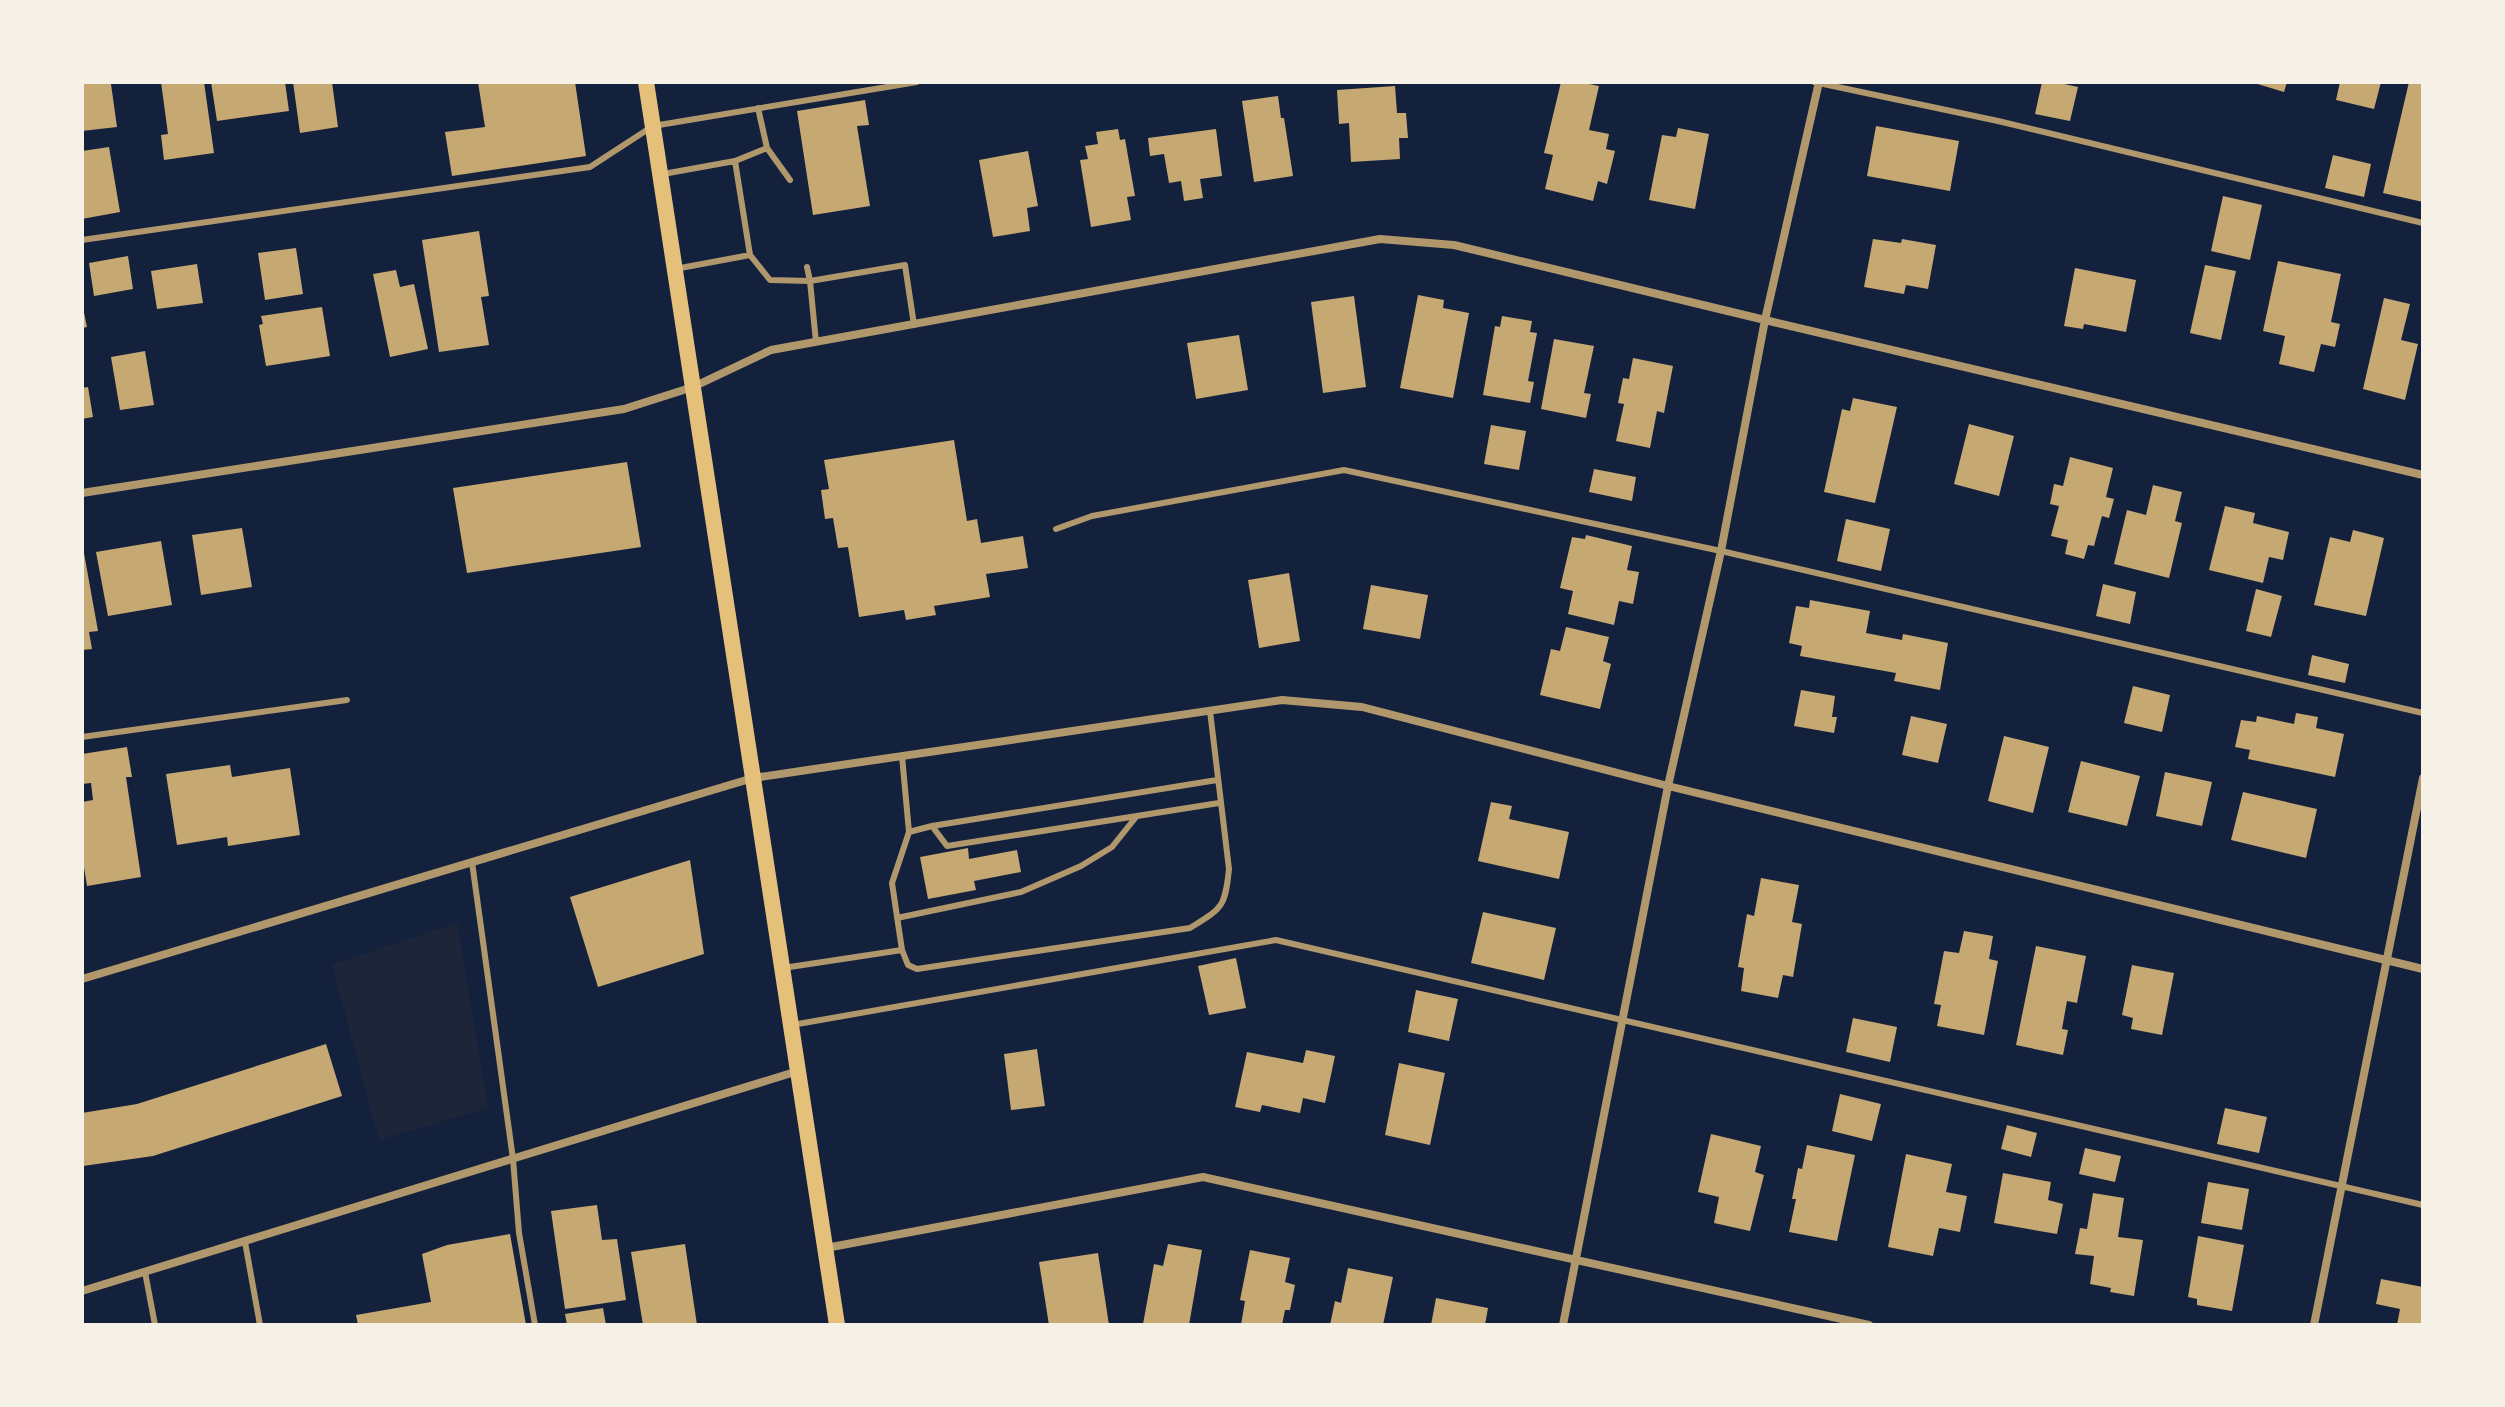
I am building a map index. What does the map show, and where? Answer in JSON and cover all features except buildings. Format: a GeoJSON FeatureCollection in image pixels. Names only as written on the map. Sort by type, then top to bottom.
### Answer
{"type":"FeatureCollection","features":[{"type":"Feature","properties":{"kind":"main road"},"geometry":{"type":"LineString","coordinates":[[646,82],[837,1325]]}},
{"type":"Feature","properties":{"kind":"street"},"geometry":{"type":"LineString","coordinates":[[1563,1325],[1668,786],[1721,551],[1765,320],[1817,82]]}},
{"type":"Feature","properties":{"kind":"street"},"geometry":{"type":"LineString","coordinates":[[82,493],[624,409],[693,387],[771,350],[1380,239],[1454,245],[2423,475]]}},
{"type":"Feature","properties":{"kind":"street"},"geometry":{"type":"LineString","coordinates":[[82,979],[753,778],[1282,700],[1362,707],[1668,786],[2423,969]]}},
{"type":"Feature","properties":{"kind":"street"},"geometry":{"type":"LineString","coordinates":[[2314,1325],[2423,778]]}},
{"type":"Feature","properties":{"kind":"street"},"geometry":{"type":"LineString","coordinates":[[82,1291],[798,1071]]}},
{"type":"Feature","properties":{"kind":"street"},"geometry":{"type":"LineString","coordinates":[[825,1248],[1203,1177],[1869,1325]]}},
{"type":"Feature","properties":{"kind":"lane"},"geometry":{"type":"LineString","coordinates":[[82,240],[590,167],[653,126],[917,82]]}},
{"type":"Feature","properties":{"kind":"lane"},"geometry":{"type":"LineString","coordinates":[[1817,82],[1998,121],[2423,223]]}},
{"type":"Feature","properties":{"kind":"lane"},"geometry":{"type":"LineString","coordinates":[[758,108],[767,148],[790,180]]}},
{"type":"Feature","properties":{"kind":"lane"},"geometry":{"type":"LineString","coordinates":[[661,174],[735,161],[767,148]]}},
{"type":"Feature","properties":{"kind":"lane"},"geometry":{"type":"LineString","coordinates":[[735,161],[750,255],[770,280],[810,281],[905,265],[914,325]]}},
{"type":"Feature","properties":{"kind":"lane"},"geometry":{"type":"LineString","coordinates":[[675,269],[750,255]]}},
{"type":"Feature","properties":{"kind":"lane"},"geometry":{"type":"LineString","coordinates":[[807,267],[816,342]]}},
{"type":"Feature","properties":{"kind":"lane"},"geometry":{"type":"LineString","coordinates":[[1056,529],[1092,516],[1344,470],[1721,551],[2423,713]]}},
{"type":"Feature","properties":{"kind":"lane"},"geometry":{"type":"LineString","coordinates":[[82,737],[347,700]]}},
{"type":"Feature","properties":{"kind":"lane"},"geometry":{"type":"LineString","coordinates":[[902,756],[909,832],[892,883],[902,950],[908,965],[917,969],[1190,928],[1219,910],[1227,892],[1229,869],[1210,711]]}},
{"type":"Feature","properties":{"kind":"lane"},"geometry":{"type":"LineString","coordinates":[[909,832],[1217,780]]}},
{"type":"Feature","properties":{"kind":"lane"},"geometry":{"type":"LineString","coordinates":[[932,826],[947,846],[1219,803]]}},
{"type":"Feature","properties":{"kind":"lane"},"geometry":{"type":"LineString","coordinates":[[897,918],[1021,892],[1081,866],[1112,847],[1136,817]]}},
{"type":"Feature","properties":{"kind":"lane"},"geometry":{"type":"LineString","coordinates":[[472,862],[513,1159],[519,1233],[535,1325]]}},
{"type":"Feature","properties":{"kind":"lane"},"geometry":{"type":"LineString","coordinates":[[791,1025],[1276,940],[2423,1205]]}},
{"type":"Feature","properties":{"kind":"lane"},"geometry":{"type":"LineString","coordinates":[[782,968],[902,950]]}},
{"type":"Feature","properties":{"kind":"lane"},"geometry":{"type":"LineString","coordinates":[[245,1242],[260,1325]]}},
{"type":"Feature","properties":{"kind":"lane"},"geometry":{"type":"LineString","coordinates":[[145,1272],[155,1325]]}},
{"type":"Feature","properties":{"kind":"shaded area"},"geometry":{"type":"Polygon","coordinates":[[[457,923],[488,1108],[379,1140],[332,965],[457,923]]]}}]}
